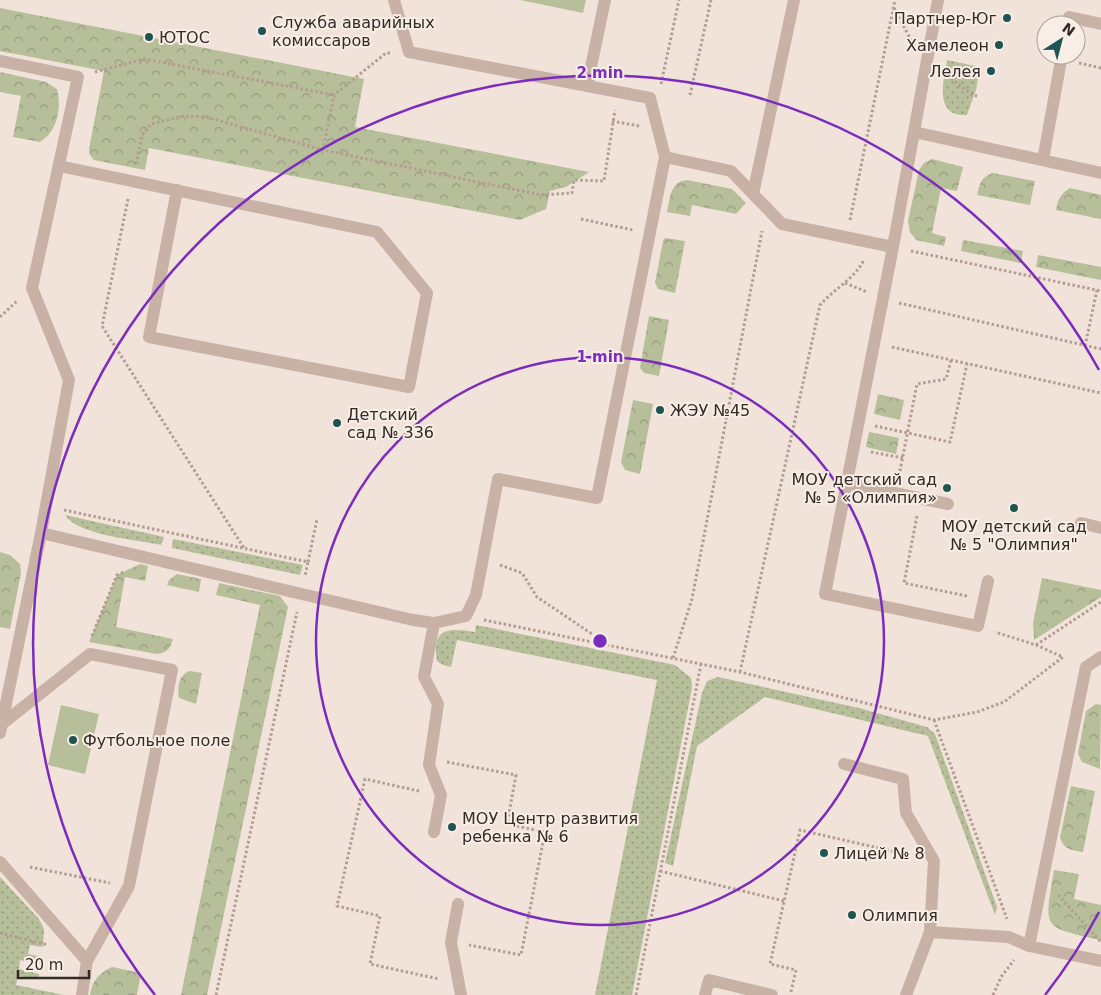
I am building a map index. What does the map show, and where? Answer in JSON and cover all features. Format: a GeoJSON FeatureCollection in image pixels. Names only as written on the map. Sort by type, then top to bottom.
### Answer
{"type":"FeatureCollection","features":[{"type":"Feature","properties":{"kind":"lane"},"geometry":{"type":"LineString","coordinates":[[41,533],[434,623],[466,616],[476,594],[498,479],[598,498],[648,234],[665,157],[656,129],[650,98],[409,52],[394,0]]}},
{"type":"Feature","properties":{"kind":"lane"},"geometry":{"type":"LineString","coordinates":[[587,86],[605,0]]}},
{"type":"Feature","properties":{"kind":"lane"},"geometry":{"type":"LineString","coordinates":[[753,194],[794,0]]}},
{"type":"Feature","properties":{"kind":"lane"},"geometry":{"type":"LineString","coordinates":[[938,0],[893,247],[826,594],[978,626],[988,581]]}},
{"type":"Feature","properties":{"kind":"lane"},"geometry":{"type":"LineString","coordinates":[[1086,21],[1101,24]]}},
{"type":"Feature","properties":{"kind":"lane"},"geometry":{"type":"LineString","coordinates":[[0,61],[78,77],[32,288],[70,380],[1,728]]}},
{"type":"Feature","properties":{"kind":"lane"},"geometry":{"type":"LineString","coordinates":[[1043,160],[1060,65]]}},
{"type":"Feature","properties":{"kind":"lane"},"geometry":{"type":"LineString","coordinates":[[914,132],[1101,173]]}},
{"type":"Feature","properties":{"kind":"lane"},"geometry":{"type":"LineString","coordinates":[[665,157],[731,171],[782,224],[893,247]]}},
{"type":"Feature","properties":{"kind":"lane"},"geometry":{"type":"LineString","coordinates":[[59,166],[177,190],[377,232],[427,293],[409,387],[149,337],[177,190]]}},
{"type":"Feature","properties":{"kind":"lane"},"geometry":{"type":"LineString","coordinates":[[846,483],[948,504]]}},
{"type":"Feature","properties":{"kind":"lane"},"geometry":{"type":"LineString","coordinates":[[1081,523],[1101,528]]}},
{"type":"Feature","properties":{"kind":"lane"},"geometry":{"type":"LineString","coordinates":[[434,623],[424,677],[438,704],[429,765],[441,795],[434,832]]}},
{"type":"Feature","properties":{"kind":"lane"},"geometry":{"type":"LineString","coordinates":[[1,728],[90,654],[172,670],[129,886],[83,957],[82,995]]}},
{"type":"Feature","properties":{"kind":"lane"},"geometry":{"type":"LineString","coordinates":[[1029,946],[1086,666],[1101,657]]}},
{"type":"Feature","properties":{"kind":"lane"},"geometry":{"type":"LineString","coordinates":[[844,764],[903,778],[906,813],[934,861],[930,932],[906,995]]}},
{"type":"Feature","properties":{"kind":"lane"},"geometry":{"type":"LineString","coordinates":[[0,862],[83,957]]}},
{"type":"Feature","properties":{"kind":"lane"},"geometry":{"type":"LineString","coordinates":[[458,904],[451,942],[460,989]]}},
{"type":"Feature","properties":{"kind":"lane"},"geometry":{"type":"LineString","coordinates":[[930,932],[1009,937],[1029,946],[1101,961]]}},
{"type":"Feature","properties":{"kind":"lane"},"geometry":{"type":"LineString","coordinates":[[705,995],[709,980],[772,995]]}},
{"type":"Feature","properties":{"kind":"path"},"geometry":{"type":"LineString","coordinates":[[661,87],[679,0]]}},
{"type":"Feature","properties":{"kind":"path"},"geometry":{"type":"LineString","coordinates":[[690,95],[711,0]]}},
{"type":"Feature","properties":{"kind":"path"},"geometry":{"type":"LineString","coordinates":[[847,238],[895,0]]}},
{"type":"Feature","properties":{"kind":"path"},"geometry":{"type":"LineString","coordinates":[[894,7],[909,38],[927,61]]}},
{"type":"Feature","properties":{"kind":"path"},"geometry":{"type":"LineString","coordinates":[[323,150],[334,95],[386,54],[409,52]]}},
{"type":"Feature","properties":{"kind":"path"},"geometry":{"type":"LineString","coordinates":[[78,77],[144,59],[334,95]]}},
{"type":"Feature","properties":{"kind":"path"},"geometry":{"type":"LineString","coordinates":[[941,70],[972,95],[976,96]]}},
{"type":"Feature","properties":{"kind":"path"},"geometry":{"type":"LineString","coordinates":[[245,549],[102,326],[142,135],[151,124],[182,116],[206,117],[323,150],[541,195],[572,193],[574,180],[604,181],[618,92]]}},
{"type":"Feature","properties":{"kind":"path"},"geometry":{"type":"LineString","coordinates":[[612,121],[656,129]]}},
{"type":"Feature","properties":{"kind":"path"},"geometry":{"type":"LineString","coordinates":[[582,218],[648,234]]}},
{"type":"Feature","properties":{"kind":"path"},"geometry":{"type":"LineString","coordinates":[[673,658],[692,599],[762,232]]}},
{"type":"Feature","properties":{"kind":"path"},"geometry":{"type":"LineString","coordinates":[[740,672],[820,305],[831,292],[845,283],[863,263],[871,243]]}},
{"type":"Feature","properties":{"kind":"path"},"geometry":{"type":"LineString","coordinates":[[893,247],[1099,290],[1085,346]]}},
{"type":"Feature","properties":{"kind":"path"},"geometry":{"type":"LineString","coordinates":[[845,283],[883,299],[1101,349]]}},
{"type":"Feature","properties":{"kind":"path"},"geometry":{"type":"LineString","coordinates":[[874,343],[1101,393]]}},
{"type":"Feature","properties":{"kind":"path"},"geometry":{"type":"LineString","coordinates":[[896,493],[917,384],[946,378],[951,360]]}},
{"type":"Feature","properties":{"kind":"path"},"geometry":{"type":"LineString","coordinates":[[858,422],[950,442],[967,364]]}},
{"type":"Feature","properties":{"kind":"path"},"geometry":{"type":"LineString","coordinates":[[853,448],[902,458]]}},
{"type":"Feature","properties":{"kind":"path"},"geometry":{"type":"LineString","coordinates":[[921,498],[904,583],[984,600]]}},
{"type":"Feature","properties":{"kind":"path"},"geometry":{"type":"LineString","coordinates":[[46,506],[308,562]]}},
{"type":"Feature","properties":{"kind":"path"},"geometry":{"type":"LineString","coordinates":[[216,995],[317,520]]}},
{"type":"Feature","properties":{"kind":"path"},"geometry":{"type":"LineString","coordinates":[[484,551],[500,565],[522,573],[537,596],[610,646]]}},
{"type":"Feature","properties":{"kind":"path"},"geometry":{"type":"LineString","coordinates":[[90,654],[89,642],[117,575],[151,559]]}},
{"type":"Feature","properties":{"kind":"path"},"geometry":{"type":"LineString","coordinates":[[1036,645],[1101,602]]}},
{"type":"Feature","properties":{"kind":"path"},"geometry":{"type":"LineString","coordinates":[[466,616],[740,672],[934,720],[977,712],[1004,702],[1063,656],[978,626]]}},
{"type":"Feature","properties":{"kind":"path"},"geometry":{"type":"LineString","coordinates":[[636,995],[701,664]]}},
{"type":"Feature","properties":{"kind":"path"},"geometry":{"type":"LineString","coordinates":[[934,720],[1006,917],[1009,937]]}},
{"type":"Feature","properties":{"kind":"path"},"geometry":{"type":"LineString","coordinates":[[451,942],[521,955],[545,832],[507,824],[516,775],[447,762],[441,795],[365,779],[337,906],[380,916],[370,964],[460,989]]}},
{"type":"Feature","properties":{"kind":"path"},"geometry":{"type":"LineString","coordinates":[[790,995],[796,970],[770,964],[800,830],[934,861]]}},
{"type":"Feature","properties":{"kind":"path"},"geometry":{"type":"LineString","coordinates":[[28,867],[129,886]]}},
{"type":"Feature","properties":{"kind":"path"},"geometry":{"type":"LineString","coordinates":[[660,871],[784,900]]}},
{"type":"Feature","properties":{"kind":"path"},"geometry":{"type":"LineString","coordinates":[[1043,878],[1101,942]]}},
{"type":"Feature","properties":{"kind":"path"},"geometry":{"type":"LineString","coordinates":[[0,933],[83,957]]}},
{"type":"Feature","properties":{"kind":"path"},"geometry":{"type":"LineString","coordinates":[[993,995],[1001,977],[1014,960]]}},
{"type":"Feature","properties":{"kind":"green space"},"geometry":{"type":"Polygon","coordinates":[[[520,0],[586,0],[583,13],[520,0]]]}},
{"type":"Feature","properties":{"kind":"green space"},"geometry":{"type":"Polygon","coordinates":[[[0,8],[364,79],[355,127],[589,172],[566,187],[550,191],[546,209],[520,220],[149,148],[145,170],[94,160],[90,155],[89,149],[104,71],[0,51],[0,8]]]}},
{"type":"Feature","properties":{"kind":"green space"},"geometry":{"type":"Polygon","coordinates":[[[947,60],[980,67],[976,90],[967,115],[956,114],[949,110],[945,104],[943,87],[947,60]]]}},
{"type":"Feature","properties":{"kind":"green space"},"geometry":{"type":"Polygon","coordinates":[[[0,72],[46,82],[57,89],[59,104],[57,119],[51,132],[40,142],[13,137],[21,96],[0,92],[0,72]]]}},
{"type":"Feature","properties":{"kind":"green space"},"geometry":{"type":"Polygon","coordinates":[[[932,159],[963,167],[957,191],[941,188],[932,233],[946,237],[944,246],[916,240],[910,232],[908,221],[919,170],[924,163],[932,159]]]}},
{"type":"Feature","properties":{"kind":"green space"},"geometry":{"type":"Polygon","coordinates":[[[993,173],[1035,181],[1030,205],[977,195],[982,181],[986,176],[993,173]]]}},
{"type":"Feature","properties":{"kind":"green space"},"geometry":{"type":"Polygon","coordinates":[[[687,180],[732,189],[746,203],[736,214],[692,205],[690,216],[667,212],[674,187],[681,181],[687,180]]]}},
{"type":"Feature","properties":{"kind":"green space"},"geometry":{"type":"Polygon","coordinates":[[[1070,188],[1101,195],[1101,219],[1056,210],[1060,197],[1070,188]]]}},
{"type":"Feature","properties":{"kind":"green space"},"geometry":{"type":"Polygon","coordinates":[[[665,238],[685,241],[675,293],[658,289],[655,283],[665,238]]]}},
{"type":"Feature","properties":{"kind":"green space"},"geometry":{"type":"Polygon","coordinates":[[[963,240],[1023,251],[1021,263],[961,251],[963,240]]]}},
{"type":"Feature","properties":{"kind":"green space"},"geometry":{"type":"Polygon","coordinates":[[[1038,255],[1101,267],[1101,280],[1036,267],[1038,255]]]}},
{"type":"Feature","properties":{"kind":"green space"},"geometry":{"type":"Polygon","coordinates":[[[649,316],[669,320],[659,376],[644,373],[640,368],[649,316]]]}},
{"type":"Feature","properties":{"kind":"green space"},"geometry":{"type":"Polygon","coordinates":[[[878,394],[904,400],[900,420],[874,414],[878,394]]]}},
{"type":"Feature","properties":{"kind":"green space"},"geometry":{"type":"Polygon","coordinates":[[[633,400],[653,404],[640,474],[625,470],[621,462],[633,400]]]}},
{"type":"Feature","properties":{"kind":"green space"},"geometry":{"type":"Polygon","coordinates":[[[869,432],[899,438],[896,454],[866,447],[869,432]]]}},
{"type":"Feature","properties":{"kind":"green space"},"geometry":{"type":"Polygon","coordinates":[[[65,515],[164,537],[161,545],[109,536],[82,527],[72,522],[65,515]]]}},
{"type":"Feature","properties":{"kind":"green space"},"geometry":{"type":"Polygon","coordinates":[[[173,539],[303,565],[300,575],[172,548],[173,539]]]}},
{"type":"Feature","properties":{"kind":"green space"},"geometry":{"type":"Polygon","coordinates":[[[0,552],[10,555],[20,564],[21,573],[10,629],[0,627],[0,552]]]}},
{"type":"Feature","properties":{"kind":"green space"},"geometry":{"type":"Polygon","coordinates":[[[140,564],[148,566],[145,581],[125,577],[116,627],[173,639],[170,648],[157,654],[89,642],[117,575],[140,564]]]}},
{"type":"Feature","properties":{"kind":"green space"},"geometry":{"type":"Polygon","coordinates":[[[177,574],[201,579],[199,592],[167,585],[169,580],[177,574]]]}},
{"type":"Feature","properties":{"kind":"green space"},"geometry":{"type":"Polygon","coordinates":[[[1042,578],[1101,590],[1101,597],[1034,640],[1033,623],[1042,578]]]}},
{"type":"Feature","properties":{"kind":"green space"},"geometry":{"type":"Polygon","coordinates":[[[219,583],[280,596],[288,607],[207,995],[181,995],[260,605],[216,595],[219,583]]]}},
{"type":"Feature","properties":{"kind":"green space"},"geometry":{"type":"Polygon","coordinates":[[[476,625],[675,665],[691,678],[692,688],[632,995],[595,995],[657,680],[457,640],[451,667],[437,661],[437,642],[444,632],[458,630],[475,632],[476,625]]]}},
{"type":"Feature","properties":{"kind":"green space"},"geometry":{"type":"Polygon","coordinates":[[[190,671],[202,673],[196,704],[179,698],[178,690],[181,678],[190,671]]]}},
{"type":"Feature","properties":{"kind":"green space"},"geometry":{"type":"Polygon","coordinates":[[[718,677],[859,708],[927,727],[935,734],[997,907],[995,915],[928,736],[765,697],[697,746],[673,866],[665,863],[702,693],[707,681],[718,677]]]}},
{"type":"Feature","properties":{"kind":"green space"},"geometry":{"type":"Polygon","coordinates":[[[1096,704],[1101,705],[1100,769],[1082,762],[1078,754],[1086,711],[1096,704]]]}},
{"type":"Feature","properties":{"kind":"green space","name":"Футбольное поле"},"geometry":{"type":"Polygon","coordinates":[[[61,705],[99,714],[85,774],[48,765],[61,705]]]}},
{"type":"Feature","properties":{"kind":"green space"},"geometry":{"type":"Polygon","coordinates":[[[1071,786],[1095,791],[1083,852],[1066,847],[1060,837],[1071,786]]]}},
{"type":"Feature","properties":{"kind":"green space"},"geometry":{"type":"Polygon","coordinates":[[[1054,870],[1079,874],[1074,899],[1101,905],[1101,940],[1067,932],[1051,923],[1049,904],[1054,870]]]}},
{"type":"Feature","properties":{"kind":"green space"},"geometry":{"type":"Polygon","coordinates":[[[0,877],[39,919],[44,929],[43,947],[30,945],[28,954],[42,957],[40,964],[20,960],[19,969],[39,974],[38,979],[18,976],[16,985],[64,995],[0,995],[0,877]]]}},
{"type":"Feature","properties":{"kind":"green space"},"geometry":{"type":"Polygon","coordinates":[[[112,967],[141,973],[137,995],[90,995],[92,986],[97,978],[112,967]]]}},
{"type":"Feature","properties":{"kind":"place","name":"Партнер-Юг"},"geometry":{"type":"Point","coordinates":[1007,18]}},
{"type":"Feature","properties":{"kind":"place","name":"Служба аварийных комиссаров"},"geometry":{"type":"Point","coordinates":[262,31]}},
{"type":"Feature","properties":{"kind":"place","name":"ЮТОС"},"geometry":{"type":"Point","coordinates":[149,37]}},
{"type":"Feature","properties":{"kind":"place","name":"Хамелеон"},"geometry":{"type":"Point","coordinates":[999,45]}},
{"type":"Feature","properties":{"kind":"place","name":"Лелея"},"geometry":{"type":"Point","coordinates":[991,71]}},
{"type":"Feature","properties":{"kind":"place","name":"ЖЭУ №45"},"geometry":{"type":"Point","coordinates":[660,410]}},
{"type":"Feature","properties":{"kind":"place","name":"Детский сад № 336"},"geometry":{"type":"Point","coordinates":[337,423]}},
{"type":"Feature","properties":{"kind":"place","name":"МОУ детский сад № 5 «Олимпия»"},"geometry":{"type":"Point","coordinates":[947,488]}},
{"type":"Feature","properties":{"kind":"place","name":"МОУ детский сад № 5 \"Олимпия\""},"geometry":{"type":"Point","coordinates":[1014,508]}},
{"type":"Feature","properties":{"kind":"place","name":"Футбольное поле"},"geometry":{"type":"Point","coordinates":[73,740]}},
{"type":"Feature","properties":{"kind":"place","name":"МОУ Центр развития ребенка № 6"},"geometry":{"type":"Point","coordinates":[452,827]}},
{"type":"Feature","properties":{"kind":"place","name":"Лицей № 8"},"geometry":{"type":"Point","coordinates":[824,853]}},
{"type":"Feature","properties":{"kind":"place","name":"Олимпия"},"geometry":{"type":"Point","coordinates":[852,915]}}]}
